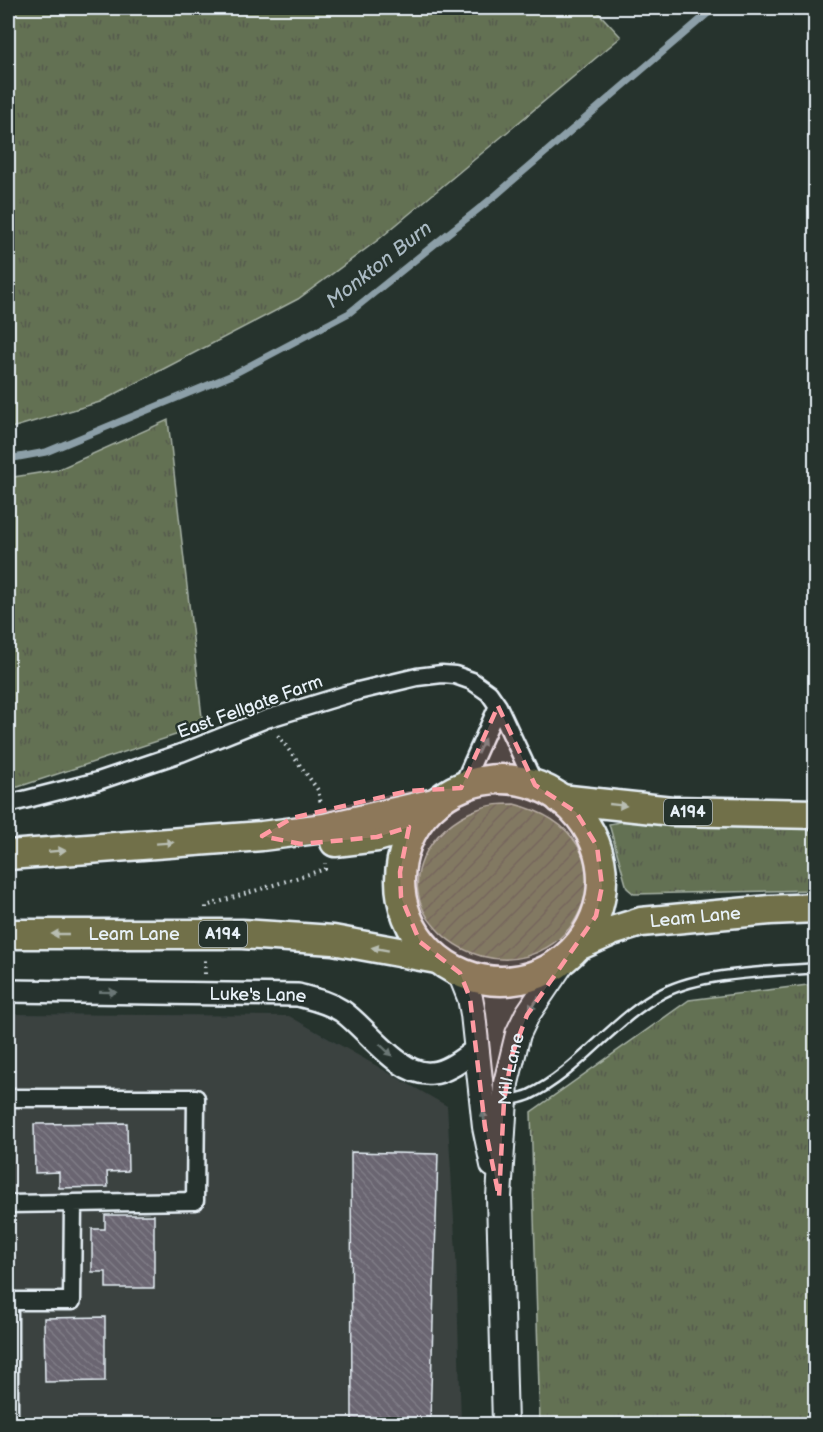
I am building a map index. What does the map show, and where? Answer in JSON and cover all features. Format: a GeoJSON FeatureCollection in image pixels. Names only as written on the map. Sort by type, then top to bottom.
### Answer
{"type":"FeatureCollection","features":[{"type":"Feature","properties":{"kind":"highway","name":"Leam Lane"},"geometry":{"type":"LineString","coordinates":[[8,855],[262,836],[325,828],[451,792],[480,780],[499,778],[518,780],[536,785],[560,799],[576,812],[589,827],[597,846],[602,865],[601,898],[596,916],[572,951]]}},
{"type":"Feature","properties":{"kind":"highway"},"geometry":{"type":"LineString","coordinates":[[449,966],[420,942],[408,920],[401,897],[401,864],[415,826],[451,792]]}},
{"type":"Feature","properties":{"kind":"highway","name":"Leam Lane"},"geometry":{"type":"LineString","coordinates":[[560,799],[672,812],[816,814]]}},
{"type":"Feature","properties":{"kind":"highway","name":"Leam Lane"},"geometry":{"type":"LineString","coordinates":[[262,836],[301,844],[317,843],[377,837],[415,826]]}},
{"type":"Feature","properties":{"kind":"highway","name":"Leam Lane"},"geometry":{"type":"LineString","coordinates":[[8,934],[242,934],[333,940],[449,966],[482,980],[505,981],[528,978],[549,969],[572,951],[612,931],[641,922],[816,908]]}},
{"type":"Feature","properties":{"kind":"main road","name":"Mill Lane"},"geometry":{"type":"LineString","coordinates":[[505,1425],[500,1197],[506,1083],[518,1034],[532,1006],[572,951]]}},
{"type":"Feature","properties":{"kind":"main road","name":"Mill Lane"},"geometry":{"type":"LineString","coordinates":[[449,966],[470,998],[485,1127],[500,1197]]}},
{"type":"Feature","properties":{"kind":"street","name":"East Fellgate Farm"},"geometry":{"type":"LineString","coordinates":[[8,804],[98,781],[181,753],[266,719],[358,691],[417,677],[442,674],[455,675],[472,681],[489,693],[498,706],[536,785]]}},
{"type":"Feature","properties":{"kind":"street"},"geometry":{"type":"LineString","coordinates":[[451,792],[498,706]]}},
{"type":"Feature","properties":{"kind":"street","name":"Luke's Lane"},"geometry":{"type":"LineString","coordinates":[[8,991],[298,995],[323,1002],[342,1011],[405,1067],[419,1073],[434,1074],[477,1050]]}},
{"type":"Feature","properties":{"kind":"street"},"geometry":{"type":"LineString","coordinates":[[8,1098],[196,1098],[195,1201],[8,1204]]}},
{"type":"Feature","properties":{"kind":"street"},"geometry":{"type":"LineString","coordinates":[[9,1417],[8,1301],[72,1301],[73,1203]]}},
{"type":"Feature","properties":{"kind":"lane"},"geometry":{"type":"LineString","coordinates":[[504,1101],[528,1096],[544,1086],[583,1057],[638,1010],[664,992],[710,977],[816,968]]}},
{"type":"Feature","properties":{"kind":"highlighted area"},"geometry":{"type":"Polygon","coordinates":[[[498,706],[535,785],[576,812],[597,846],[602,886],[596,916],[527,1015],[512,1055],[504,1101],[499,1197],[485,1127],[470,998],[460,973],[420,942],[401,897],[400,872],[409,827],[377,837],[301,844],[262,836],[292,818],[408,791],[461,788],[498,706]]]}},
{"type":"Feature","properties":{"kind":"shaded area"},"geometry":{"type":"Polygon","coordinates":[[[8,1014],[289,1016],[447,1106],[456,1253],[461,1424],[8,1424],[8,1014]]]}},
{"type":"Feature","properties":{"kind":"green space"},"geometry":{"type":"Polygon","coordinates":[[[8,8],[594,8],[621,37],[378,240],[298,299],[100,402],[8,429],[8,8]]]}},
{"type":"Feature","properties":{"kind":"green space"},"geometry":{"type":"Polygon","coordinates":[[[168,420],[203,726],[18,787],[8,787],[8,478],[57,470],[168,420]]]}},
{"type":"Feature","properties":{"kind":"green space"},"geometry":{"type":"Polygon","coordinates":[[[514,804],[554,821],[577,845],[587,873],[583,902],[569,928],[546,948],[516,958],[481,956],[456,945],[435,927],[423,910],[418,893],[418,875],[423,858],[432,843],[460,817],[482,807],[514,804]]]}},
{"type":"Feature","properties":{"kind":"green space"},"geometry":{"type":"Polygon","coordinates":[[[630,820],[815,826],[815,890],[634,894],[627,888],[609,824],[630,820]]]}},
{"type":"Feature","properties":{"kind":"green space"},"geometry":{"type":"Polygon","coordinates":[[[815,984],[815,1424],[540,1424],[531,1112],[689,1000],[815,984]]]}},
{"type":"Feature","properties":{"kind":"building"},"geometry":{"type":"Polygon","coordinates":[[[127,1123],[128,1171],[107,1172],[108,1187],[59,1188],[59,1172],[35,1173],[34,1124],[127,1123]]]}},
{"type":"Feature","properties":{"kind":"building"},"geometry":{"type":"Polygon","coordinates":[[[351,1152],[438,1154],[430,1423],[352,1424],[351,1152]]]}},
{"type":"Feature","properties":{"kind":"building"},"geometry":{"type":"Polygon","coordinates":[[[105,1215],[154,1215],[154,1288],[106,1288],[106,1272],[92,1272],[92,1229],[105,1229],[105,1215]]]}},
{"type":"Feature","properties":{"kind":"building"},"geometry":{"type":"Polygon","coordinates":[[[105,1317],[105,1381],[45,1382],[44,1318],[105,1317]]]}},
{"type":"Feature","properties":{"kind":"waterway","name":"Monkton Burn"},"geometry":{"type":"LineString","coordinates":[[8,459],[46,452],[230,376],[349,313],[496,195],[707,14],[718,8]]}}]}
